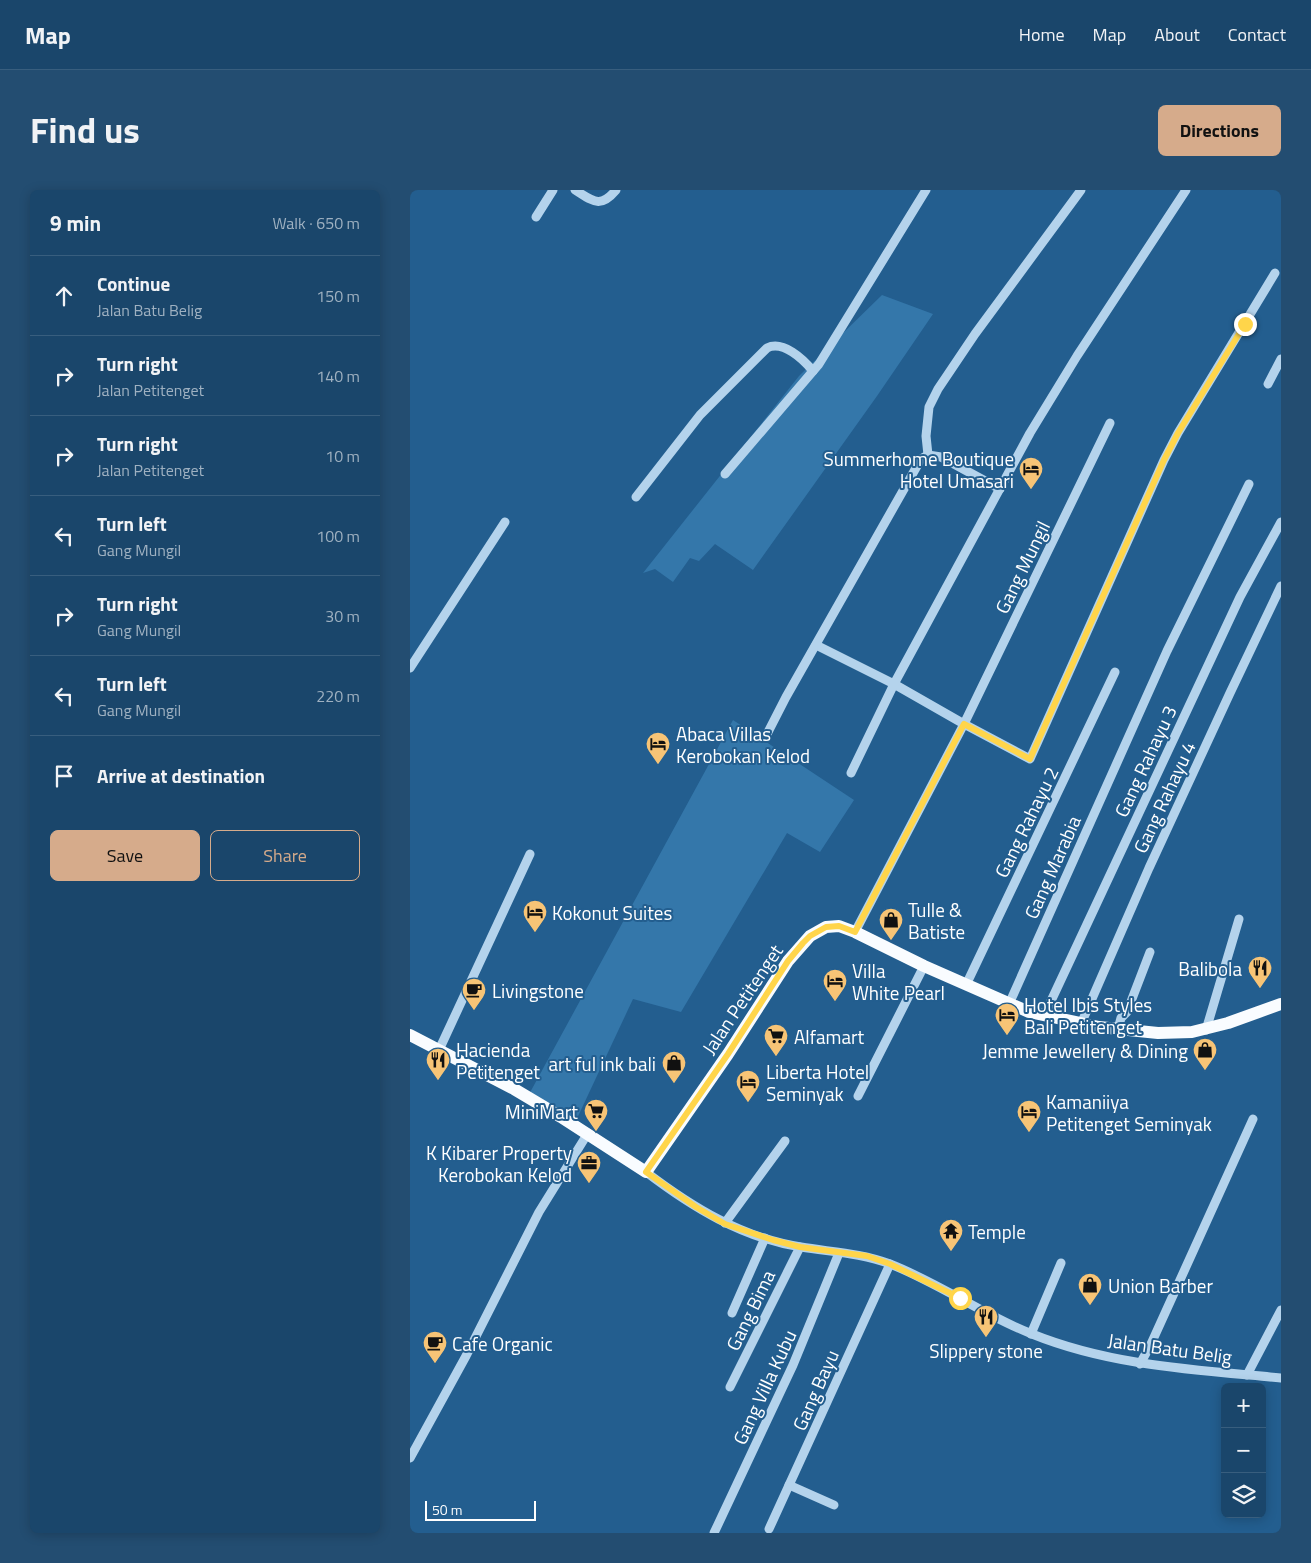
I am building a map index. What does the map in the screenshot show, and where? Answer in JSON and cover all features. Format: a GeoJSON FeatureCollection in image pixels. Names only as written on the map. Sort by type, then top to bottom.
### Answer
{"type":"FeatureCollection","features":[{"type":"Feature","properties":{"kind":"main road","name":"Jalan Petitenget"},"geometry":{"type":"LineString","coordinates":[[646,1172],[728,1054],[788,961],[810,936],[826,927],[839,926],[855,932],[924,966],[1009,1004],[1044,1016],[1081,1024],[1118,1030],[1177,1034],[1206,1030],[1281,1004]]}},
{"type":"Feature","properties":{"kind":"main road"},"geometry":{"type":"LineString","coordinates":[[410,1035],[514,1089],[588,1133],[646,1172]]}},
{"type":"Feature","properties":{"kind":"street"},"geometry":{"type":"LineString","coordinates":[[536,218],[553,190]]}},
{"type":"Feature","properties":{"kind":"street"},"geometry":{"type":"LineString","coordinates":[[575,190],[594,202],[602,202],[609,198],[616,190]]}},
{"type":"Feature","properties":{"kind":"street"},"geometry":{"type":"LineString","coordinates":[[725,474],[819,364],[926,190]]}},
{"type":"Feature","properties":{"kind":"street"},"geometry":{"type":"LineString","coordinates":[[928,455],[926,436],[928,407],[938,389],[975,334],[1081,190]]}},
{"type":"Feature","properties":{"kind":"street"},"geometry":{"type":"LineString","coordinates":[[851,773],[894,684],[1030,433],[1077,356],[1186,190]]}},
{"type":"Feature","properties":{"kind":"street"},"geometry":{"type":"LineString","coordinates":[[816,645],[894,684],[1030,759],[1164,460],[1178,433],[1275,273]]}},
{"type":"Feature","properties":{"kind":"street"},"geometry":{"type":"LineString","coordinates":[[636,498],[700,415],[767,348],[777,345],[783,347],[804,361],[813,371]]}},
{"type":"Feature","properties":{"kind":"street"},"geometry":{"type":"LineString","coordinates":[[1268,384],[1281,359]]}},
{"type":"Feature","properties":{"kind":"street","name":"Gang Mungil"},"geometry":{"type":"LineString","coordinates":[[855,932],[964,724],[1110,423]]}},
{"type":"Feature","properties":{"kind":"street"},"geometry":{"type":"LineString","coordinates":[[766,736],[921,459],[928,455],[941,457],[1000,489]]}},
{"type":"Feature","properties":{"kind":"street","name":"Gang Rahayu 3"},"geometry":{"type":"LineString","coordinates":[[1125,743],[1167,651],[1249,484]]}},
{"type":"Feature","properties":{"kind":"street"},"geometry":{"type":"LineString","coordinates":[[410,668],[504,522]]}},
{"type":"Feature","properties":{"kind":"street","name":"Gang Rahayu 3"},"geometry":{"type":"LineString","coordinates":[[1044,1016],[1240,597],[1281,522]]}},
{"type":"Feature","properties":{"kind":"street","name":"Gang Rahayu 4"},"geometry":{"type":"LineString","coordinates":[[1081,1024],[1149,868],[1281,586]]}},
{"type":"Feature","properties":{"kind":"street","name":"Gang Rahayu 2"},"geometry":{"type":"LineString","coordinates":[[966,985],[1115,672]]}},
{"type":"Feature","properties":{"kind":"street","name":"Gang Marabia"},"geometry":{"type":"LineString","coordinates":[[1009,1004],[1125,743]]}},
{"type":"Feature","properties":{"kind":"street"},"geometry":{"type":"LineString","coordinates":[[439,1050],[530,854]]}},
{"type":"Feature","properties":{"kind":"street"},"geometry":{"type":"LineString","coordinates":[[1206,1030],[1239,919]]}},
{"type":"Feature","properties":{"kind":"street"},"geometry":{"type":"LineString","coordinates":[[1118,1030],[1120,1020],[1127,1012],[1150,952]]}},
{"type":"Feature","properties":{"kind":"street"},"geometry":{"type":"LineString","coordinates":[[858,1096],[924,966]]}},
{"type":"Feature","properties":{"kind":"street"},"geometry":{"type":"LineString","coordinates":[[1140,1364],[1151,1344],[1253,1119]]}},
{"type":"Feature","properties":{"kind":"street"},"geometry":{"type":"LineString","coordinates":[[410,1458],[466,1356],[539,1212],[588,1133]]}},
{"type":"Feature","properties":{"kind":"street"},"geometry":{"type":"LineString","coordinates":[[725,1224],[785,1140]]}},
{"type":"Feature","properties":{"kind":"street","name":"Jalan Batu Belig"},"geometry":{"type":"LineString","coordinates":[[646,1172],[725,1224],[765,1238],[800,1247],[867,1256],[890,1264],[1031,1334],[1064,1345],[1140,1364],[1281,1378]]}},
{"type":"Feature","properties":{"kind":"street","name":"Gang Bima"},"geometry":{"type":"LineString","coordinates":[[732,1313],[765,1238]]}},
{"type":"Feature","properties":{"kind":"street","name":"Gang Bima"},"geometry":{"type":"LineString","coordinates":[[730,1387],[800,1247]]}},
{"type":"Feature","properties":{"kind":"street","name":"Gang Villa Kubu"},"geometry":{"type":"LineString","coordinates":[[714,1533],[793,1365],[839,1253]]}},
{"type":"Feature","properties":{"kind":"street"},"geometry":{"type":"LineString","coordinates":[[1031,1334],[1061,1263]]}},
{"type":"Feature","properties":{"kind":"street","name":"Gang Bayu"},"geometry":{"type":"LineString","coordinates":[[769,1529],[890,1264]]}},
{"type":"Feature","properties":{"kind":"street"},"geometry":{"type":"LineString","coordinates":[[1247,1375],[1281,1310]]}},
{"type":"Feature","properties":{"kind":"street"},"geometry":{"type":"LineString","coordinates":[[789,1485],[834,1505]]}},
{"type":"Feature","properties":{"kind":"shaded area"},"geometry":{"type":"Polygon","coordinates":[[[882,295],[933,314],[753,570],[715,544],[699,561],[690,558],[673,582],[655,569],[643,573],[799,376],[882,295]]]}},
{"type":"Feature","properties":{"kind":"shaded area"},"geometry":{"type":"Polygon","coordinates":[[[733,720],[854,800],[820,852],[787,833],[681,1012],[633,999],[573,1127],[527,1098],[733,720]]]}},
{"type":"Feature","properties":{"kind":"place","name":"Summerhome Boutique Hotel Umasari"},"geometry":{"type":"Point","coordinates":[1031,490]}},
{"type":"Feature","properties":{"kind":"place","name":"Abaca Villas Kerobokan Kelod"},"geometry":{"type":"Point","coordinates":[658,765]}},
{"type":"Feature","properties":{"kind":"place","name":"Kokonut Suites"},"geometry":{"type":"Point","coordinates":[535,933]}},
{"type":"Feature","properties":{"kind":"place","name":"Tulle & Batiste"},"geometry":{"type":"Point","coordinates":[891,941]}},
{"type":"Feature","properties":{"kind":"place","name":"Balibola"},"geometry":{"type":"Point","coordinates":[1260,989]}},
{"type":"Feature","properties":{"kind":"place","name":"Villa White Pearl"},"geometry":{"type":"Point","coordinates":[835,1002]}},
{"type":"Feature","properties":{"kind":"place","name":"Livingstone"},"geometry":{"type":"Point","coordinates":[474,1011]}},
{"type":"Feature","properties":{"kind":"place","name":"Hotel Ibis Styles Bali Petitenget"},"geometry":{"type":"Point","coordinates":[1007,1036]}},
{"type":"Feature","properties":{"kind":"place","name":"Alfamart"},"geometry":{"type":"Point","coordinates":[776,1057]}},
{"type":"Feature","properties":{"kind":"place","name":"Jemme Jewellery & Dining"},"geometry":{"type":"Point","coordinates":[1205,1071]}},
{"type":"Feature","properties":{"kind":"place","name":"Hacienda Petitenget"},"geometry":{"type":"Point","coordinates":[438,1081]}},
{"type":"Feature","properties":{"kind":"place","name":"art ful ink bali"},"geometry":{"type":"Point","coordinates":[674,1084]}},
{"type":"Feature","properties":{"kind":"place","name":"Liberta Hotel Seminyak"},"geometry":{"type":"Point","coordinates":[748,1103]}},
{"type":"Feature","properties":{"kind":"place","name":"MiniMart"},"geometry":{"type":"Point","coordinates":[596,1132]}},
{"type":"Feature","properties":{"kind":"place","name":"Kamaniiya Petitenget Seminyak"},"geometry":{"type":"Point","coordinates":[1029,1133]}},
{"type":"Feature","properties":{"kind":"place","name":"K Kibarer Property Kerobokan Kelod"},"geometry":{"type":"Point","coordinates":[589,1184]}},
{"type":"Feature","properties":{"kind":"place","name":"Temple"},"geometry":{"type":"Point","coordinates":[951,1252]}},
{"type":"Feature","properties":{"kind":"place","name":"Union Barber"},"geometry":{"type":"Point","coordinates":[1090,1306]}},
{"type":"Feature","properties":{"kind":"place","name":"Slippery stone"},"geometry":{"type":"Point","coordinates":[986,1338]}},
{"type":"Feature","properties":{"kind":"place","name":"Cafe Organic"},"geometry":{"type":"Point","coordinates":[435,1364]}},
{"type":"Feature","properties":{"kind":"route"},"geometry":{"type":"LineString","coordinates":[[960,1298],[890,1264],[867,1256],[800,1247],[725,1224],[696,1207],[646,1172],[728,1054],[788,961],[803,943],[820,929],[826,927],[839,926],[855,932],[964,724],[1030,759],[1164,460],[1178,433],[1245,324]]}}]}
